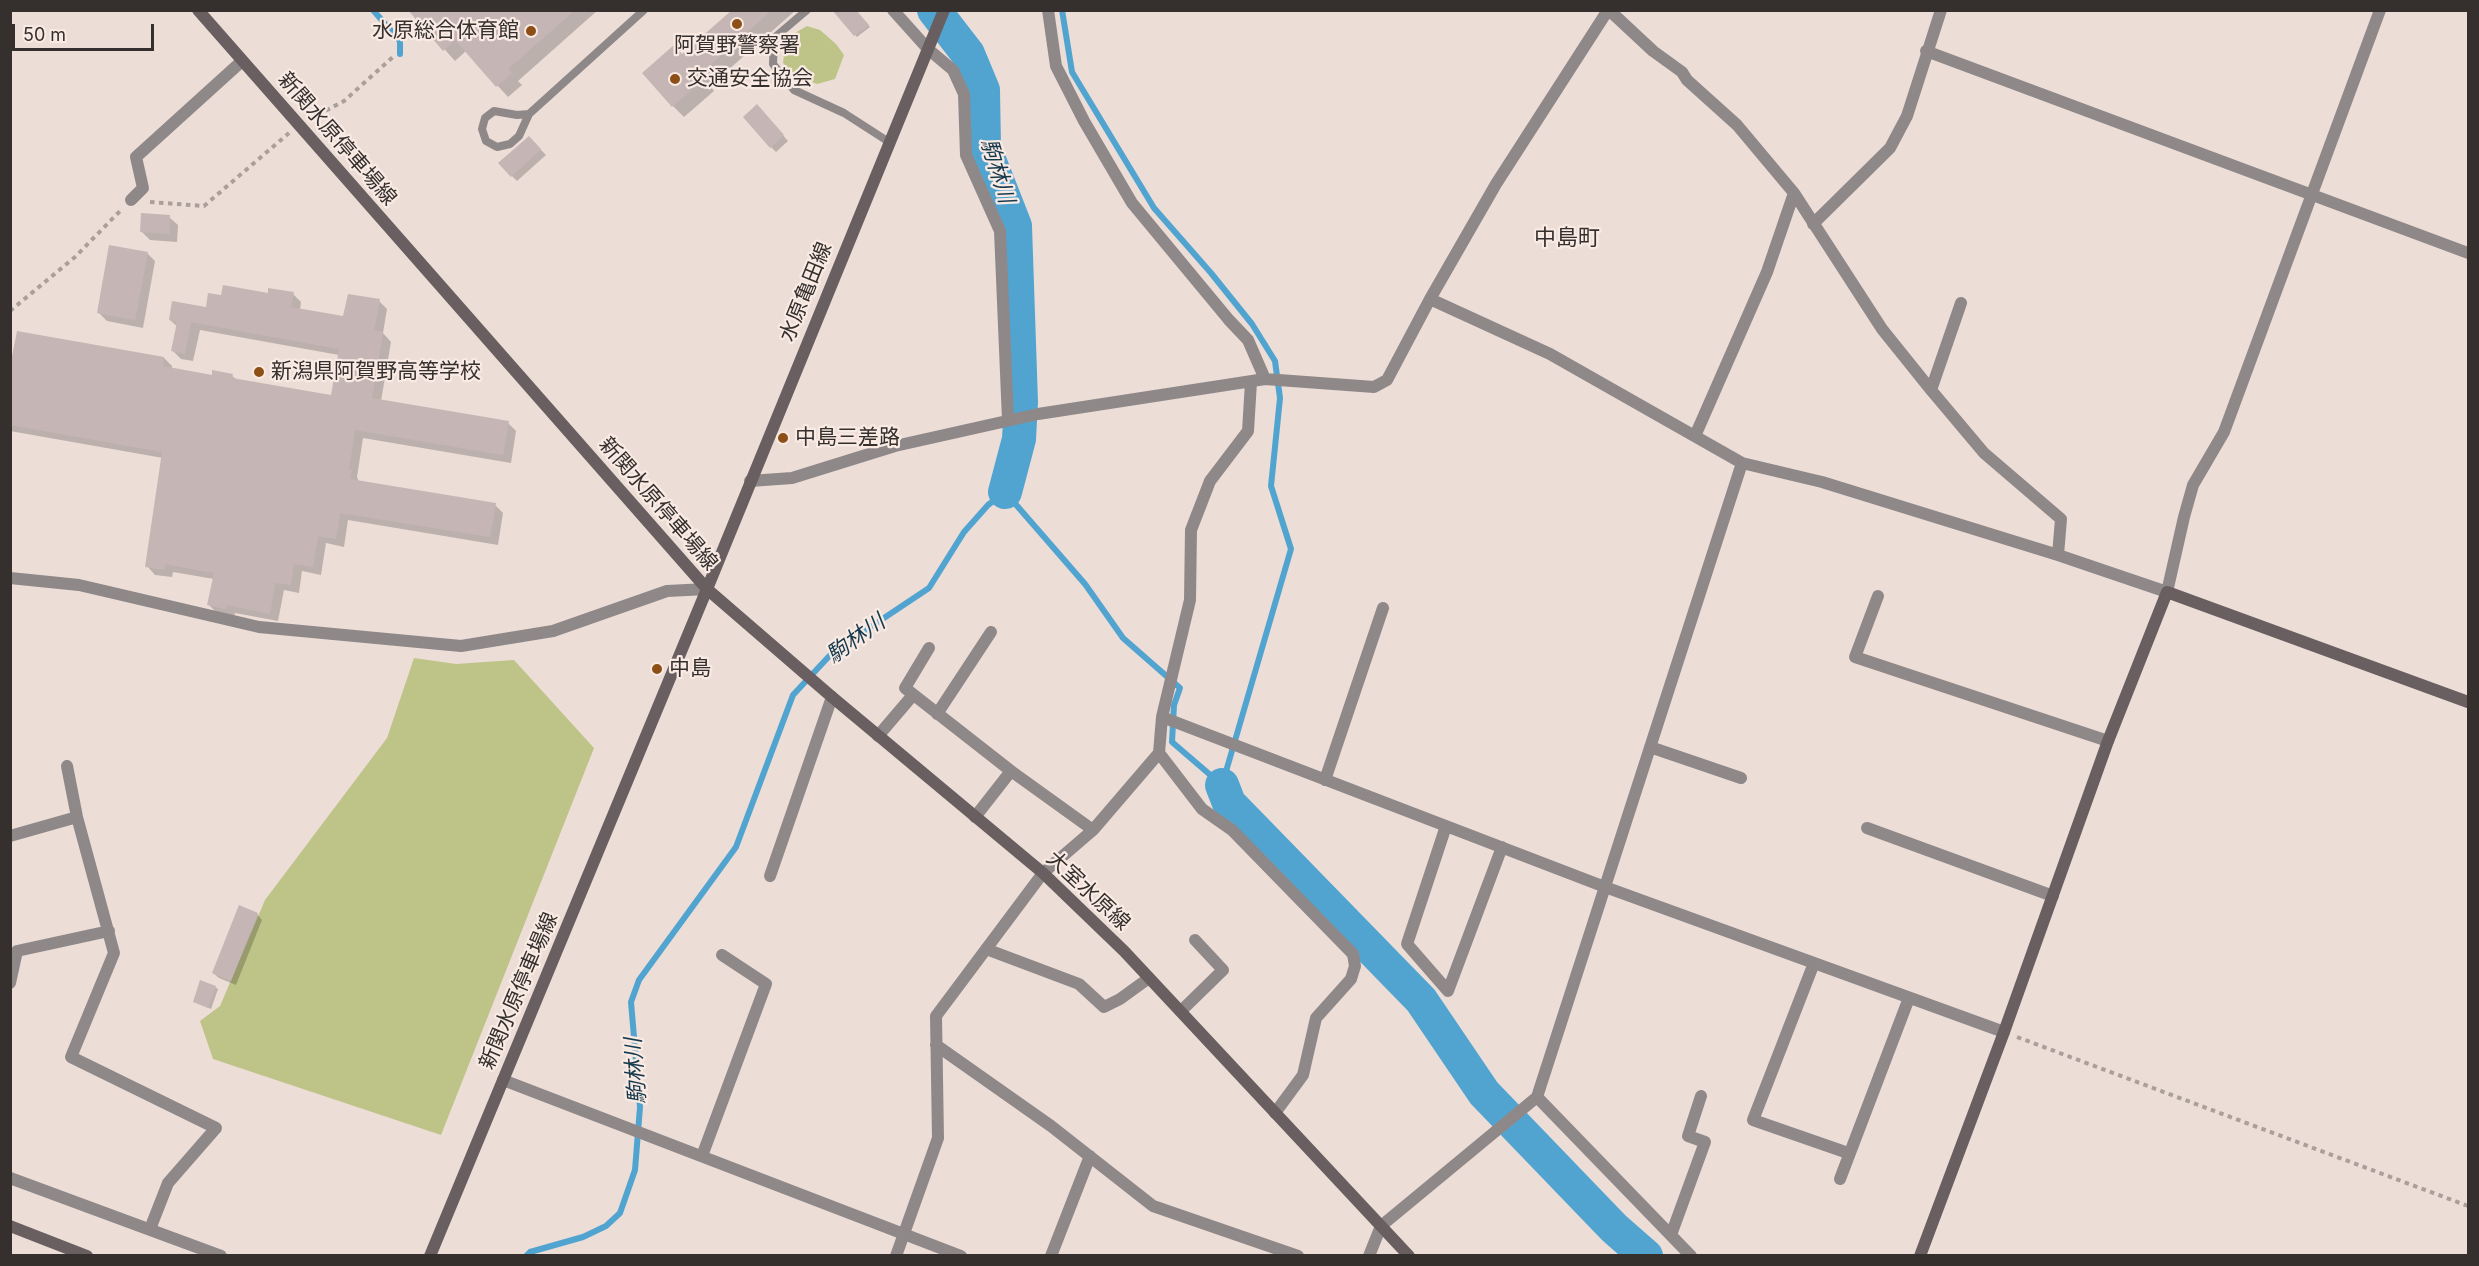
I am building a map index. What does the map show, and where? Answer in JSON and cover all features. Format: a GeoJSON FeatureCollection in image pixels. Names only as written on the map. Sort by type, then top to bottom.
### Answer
{"type":"FeatureCollection","features":[{"type":"Feature","properties":{"kind":"main road","name":"新関水原停車場線"},"geometry":{"type":"LineString","coordinates":[[198,10],[707,589],[429,1256]]}},
{"type":"Feature","properties":{"kind":"main road","name":"水原亀田線"},"geometry":{"type":"LineString","coordinates":[[707,589],[944,10]]}},
{"type":"Feature","properties":{"kind":"main road","name":"大室水原線"},"geometry":{"type":"LineString","coordinates":[[707,589],[878,736],[1043,873],[1181,1011],[1409,1256]]}},
{"type":"Feature","properties":{"kind":"main road"},"geometry":{"type":"LineString","coordinates":[[1920,1256],[2109,741],[2167,592],[2469,702]]}},
{"type":"Feature","properties":{"kind":"main road"},"geometry":{"type":"LineString","coordinates":[[10,1226],[87,1256]]}},
{"type":"Feature","properties":{"kind":"street"},"geometry":{"type":"LineString","coordinates":[[893,10],[928,49],[953,70],[964,94],[966,155],[1000,231],[1008,420]]}},
{"type":"Feature","properties":{"kind":"street"},"geometry":{"type":"LineString","coordinates":[[1048,10],[1056,66],[1084,121],[1132,203],[1248,340],[1265,379]]}},
{"type":"Feature","properties":{"kind":"street"},"geometry":{"type":"LineString","coordinates":[[750,482],[792,478],[895,446],[1038,414],[1265,379],[1374,387],[1387,380],[1496,184],[1609,10],[1653,51],[1682,72],[1687,80],[1737,125],[1794,193],[1882,329],[1930,390],[1984,453],[2061,519],[2058,555]]}},
{"type":"Feature","properties":{"kind":"street"},"geometry":{"type":"LineString","coordinates":[[1813,224],[1890,148],[1907,116],[1941,10]]}},
{"type":"Feature","properties":{"kind":"street"},"geometry":{"type":"LineString","coordinates":[[1430,299],[1550,354],[1742,463],[1822,482],[2058,555],[2167,592],[2193,485],[2224,432],[2380,10]]}},
{"type":"Feature","properties":{"kind":"street"},"geometry":{"type":"LineString","coordinates":[[1926,51],[2469,253]]}},
{"type":"Feature","properties":{"kind":"street"},"geometry":{"type":"LineString","coordinates":[[131,200],[143,188],[136,157],[242,61]]}},
{"type":"Feature","properties":{"kind":"street"},"geometry":{"type":"LineString","coordinates":[[1695,436],[1767,272],[1794,193]]}},
{"type":"Feature","properties":{"kind":"street"},"geometry":{"type":"LineString","coordinates":[[1930,390],[1961,303]]}},
{"type":"Feature","properties":{"kind":"street"},"geometry":{"type":"LineString","coordinates":[[896,1256],[938,1138],[936,1016],[1043,873],[1093,830],[1160,753],[1162,717],[1190,600],[1191,530],[1210,481],[1248,431],[1251,382]]}},
{"type":"Feature","properties":{"kind":"street"},"geometry":{"type":"LineString","coordinates":[[1369,1256],[1381,1226],[1537,1097],[1742,463]]}},
{"type":"Feature","properties":{"kind":"street"},"geometry":{"type":"LineString","coordinates":[[10,578],[79,585],[259,627],[461,646],[553,631],[667,591],[707,589]]}},
{"type":"Feature","properties":{"kind":"street"},"geometry":{"type":"LineString","coordinates":[[1878,596],[1855,657],[2109,741]]}},
{"type":"Feature","properties":{"kind":"street"},"geometry":{"type":"LineString","coordinates":[[1325,780],[1383,608]]}},
{"type":"Feature","properties":{"kind":"street"},"geometry":{"type":"LineString","coordinates":[[937,714],[991,632]]}},
{"type":"Feature","properties":{"kind":"street"},"geometry":{"type":"LineString","coordinates":[[929,648],[904,688],[1011,771],[1093,830]]}},
{"type":"Feature","properties":{"kind":"street"},"geometry":{"type":"LineString","coordinates":[[878,736],[913,695]]}},
{"type":"Feature","properties":{"kind":"street"},"geometry":{"type":"LineString","coordinates":[[770,876],[832,697]]}},
{"type":"Feature","properties":{"kind":"street"},"geometry":{"type":"LineString","coordinates":[[1162,717],[1605,887],[2004,1032]]}},
{"type":"Feature","properties":{"kind":"street"},"geometry":{"type":"LineString","coordinates":[[1650,747],[1741,778]]}},
{"type":"Feature","properties":{"kind":"street"},"geometry":{"type":"LineString","coordinates":[[1160,753],[1202,809],[1232,830],[1353,954],[1355,966],[1351,979],[1316,1018],[1303,1075],[1275,1113]]}},
{"type":"Feature","properties":{"kind":"street"},"geometry":{"type":"LineString","coordinates":[[67,766],[78,818],[114,953],[71,1057],[216,1128],[168,1183],[150,1229]]}},
{"type":"Feature","properties":{"kind":"street"},"geometry":{"type":"LineString","coordinates":[[975,817],[1011,771]]}},
{"type":"Feature","properties":{"kind":"street"},"geometry":{"type":"LineString","coordinates":[[10,836],[78,818]]}},
{"type":"Feature","properties":{"kind":"street"},"geometry":{"type":"LineString","coordinates":[[1446,826],[1407,944],[1448,991],[1502,847]]}},
{"type":"Feature","properties":{"kind":"street"},"geometry":{"type":"LineString","coordinates":[[1867,828],[2053,896]]}},
{"type":"Feature","properties":{"kind":"street"},"geometry":{"type":"LineString","coordinates":[[10,984],[17,951],[109,931]]}},
{"type":"Feature","properties":{"kind":"street"},"geometry":{"type":"LineString","coordinates":[[1181,1011],[1223,970],[1195,940]]}},
{"type":"Feature","properties":{"kind":"street"},"geometry":{"type":"LineString","coordinates":[[986,949],[1078,984],[1104,1007],[1120,999],[1149,978]]}},
{"type":"Feature","properties":{"kind":"street"},"geometry":{"type":"LineString","coordinates":[[702,1156],[766,984],[722,955]]}},
{"type":"Feature","properties":{"kind":"street"},"geometry":{"type":"LineString","coordinates":[[1814,963],[1753,1119],[1848,1153]]}},
{"type":"Feature","properties":{"kind":"street"},"geometry":{"type":"LineString","coordinates":[[1840,1179],[1909,998]]}},
{"type":"Feature","properties":{"kind":"street"},"geometry":{"type":"LineString","coordinates":[[936,1045],[1051,1126],[1153,1206],[1298,1256]]}},
{"type":"Feature","properties":{"kind":"street"},"geometry":{"type":"LineString","coordinates":[[504,1080],[961,1256]]}},
{"type":"Feature","properties":{"kind":"street"},"geometry":{"type":"LineString","coordinates":[[1671,1235],[1705,1142],[1688,1136],[1701,1096]]}},
{"type":"Feature","properties":{"kind":"street"},"geometry":{"type":"LineString","coordinates":[[1537,1097],[1691,1256]]}},
{"type":"Feature","properties":{"kind":"street"},"geometry":{"type":"LineString","coordinates":[[1051,1256],[1090,1156]]}},
{"type":"Feature","properties":{"kind":"street"},"geometry":{"type":"LineString","coordinates":[[10,1178],[221,1256]]}},
{"type":"Feature","properties":{"kind":"lane"},"geometry":{"type":"LineString","coordinates":[[529,114],[517,115],[494,111],[484,118],[482,129],[486,141],[497,147],[510,144],[519,136],[529,114],[644,10]]}},
{"type":"Feature","properties":{"kind":"lane"},"geometry":{"type":"LineString","coordinates":[[807,10],[774,38],[773,64],[794,90],[844,113],[889,142]]}},
{"type":"Feature","properties":{"kind":"path"},"geometry":{"type":"LineString","coordinates":[[10,311],[75,256],[131,200],[204,206],[298,125],[344,102],[393,57]]}},
{"type":"Feature","properties":{"kind":"path"},"geometry":{"type":"LineString","coordinates":[[2004,1032],[2469,1206]]}},
{"type":"Feature","properties":{"kind":"green space"},"geometry":{"type":"Polygon","coordinates":[[[807,26],[820,30],[836,44],[844,55],[835,79],[817,84],[795,75],[783,63],[785,48],[795,33],[807,26]]]}},
{"type":"Feature","properties":{"kind":"green space"},"geometry":{"type":"Polygon","coordinates":[[[414,658],[456,664],[514,660],[594,748],[441,1135],[213,1059],[200,1021],[220,1006],[265,900],[387,738],[414,658]]]}},
{"type":"Feature","properties":{"kind":"building"},"geometry":{"type":"Polygon","coordinates":[[[408,10],[575,10],[508,69],[512,73],[496,87],[455,40],[443,51],[408,10]]]}},
{"type":"Feature","properties":{"kind":"building"},"geometry":{"type":"Polygon","coordinates":[[[732,10],[772,10],[700,74],[704,79],[672,107],[642,73],[674,45],[682,54],[732,10]]]}},
{"type":"Feature","properties":{"kind":"building"},"geometry":{"type":"Polygon","coordinates":[[[832,10],[856,10],[869,25],[854,36],[832,10]]]}},
{"type":"Feature","properties":{"kind":"building"},"geometry":{"type":"Polygon","coordinates":[[[757,104],[784,135],[770,148],[743,117],[757,104]]]}},
{"type":"Feature","properties":{"kind":"building"},"geometry":{"type":"Polygon","coordinates":[[[529,136],[541,149],[511,177],[498,163],[529,136]]]}},
{"type":"Feature","properties":{"kind":"building"},"geometry":{"type":"Polygon","coordinates":[[[141,213],[170,215],[169,234],[140,232],[141,213]]]}},
{"type":"Feature","properties":{"kind":"building"},"geometry":{"type":"Polygon","coordinates":[[[109,245],[148,252],[135,320],[97,313],[109,245]]]}},
{"type":"Feature","properties":{"kind":"building"},"geometry":{"type":"Polygon","coordinates":[[[223,285],[268,293],[268,288],[294,292],[291,307],[343,316],[348,294],[380,299],[374,330],[383,332],[372,398],[509,421],[503,455],[355,430],[349,469],[352,470],[350,479],[496,503],[490,537],[340,513],[336,539],[318,536],[313,567],[294,564],[291,585],[275,583],[270,614],[227,605],[226,609],[207,605],[214,573],[165,564],[164,570],[145,567],[162,452],[10,425],[10,367],[17,331],[164,357],[163,366],[212,375],[212,370],[233,374],[232,378],[331,395],[339,349],[191,322],[185,354],[171,351],[177,322],[169,320],[172,301],[206,307],[208,293],[221,295],[223,285]]]}},
{"type":"Feature","properties":{"kind":"building"},"geometry":{"type":"Polygon","coordinates":[[[239,905],[258,913],[231,981],[212,973],[239,905]]]}},
{"type":"Feature","properties":{"kind":"building"},"geometry":{"type":"Polygon","coordinates":[[[200,980],[216,986],[208,1008],[193,1002],[200,980]]]}},
{"type":"Feature","properties":{"kind":"waterway"},"geometry":{"type":"LineString","coordinates":[[373,10],[400,41],[400,54]]}},
{"type":"Feature","properties":{"kind":"waterway","name":"駒林川"},"geometry":{"type":"LineString","coordinates":[[934,10],[968,54],[983,90],[984,147],[1015,226],[1021,402],[1019,439],[1005,492]]}},
{"type":"Feature","properties":{"kind":"waterway"},"geometry":{"type":"LineString","coordinates":[[526,1256],[530,1252],[583,1237],[606,1226],[620,1213],[635,1170],[640,1107],[631,1002],[639,980],[736,847],[793,695],[833,652],[929,588],[964,532],[988,505],[1005,492],[1085,584],[1123,638],[1180,688],[1174,705],[1172,742],[1222,785],[1291,549],[1271,486],[1280,398],[1275,361],[1252,324],[1154,208],[1072,72],[1062,10]]}},
{"type":"Feature","properties":{"kind":"waterway"},"geometry":{"type":"LineString","coordinates":[[1222,785],[1229,803],[1421,1000],[1484,1093],[1614,1228],[1646,1256]]}},
{"type":"Feature","properties":{"kind":"place","name":"阿賀野警察署"},"geometry":{"type":"Point","coordinates":[737,24]}},
{"type":"Feature","properties":{"kind":"place","name":"水原総合体育館"},"geometry":{"type":"Point","coordinates":[531,31]}},
{"type":"Feature","properties":{"kind":"place","name":"交通安全協会"},"geometry":{"type":"Point","coordinates":[675,79]}},
{"type":"Feature","properties":{"kind":"place","name":"新潟県阿賀野高等学校"},"geometry":{"type":"Point","coordinates":[259,372]}},
{"type":"Feature","properties":{"kind":"place","name":"中島三差路"},"geometry":{"type":"Point","coordinates":[783,438]}},
{"type":"Feature","properties":{"kind":"place","name":"中島"},"geometry":{"type":"Point","coordinates":[657,669]}},
{"type":"Feature","properties":{"kind":"district","name":"中島町"},"geometry":{"type":"Point","coordinates":[1567,238]}}]}
